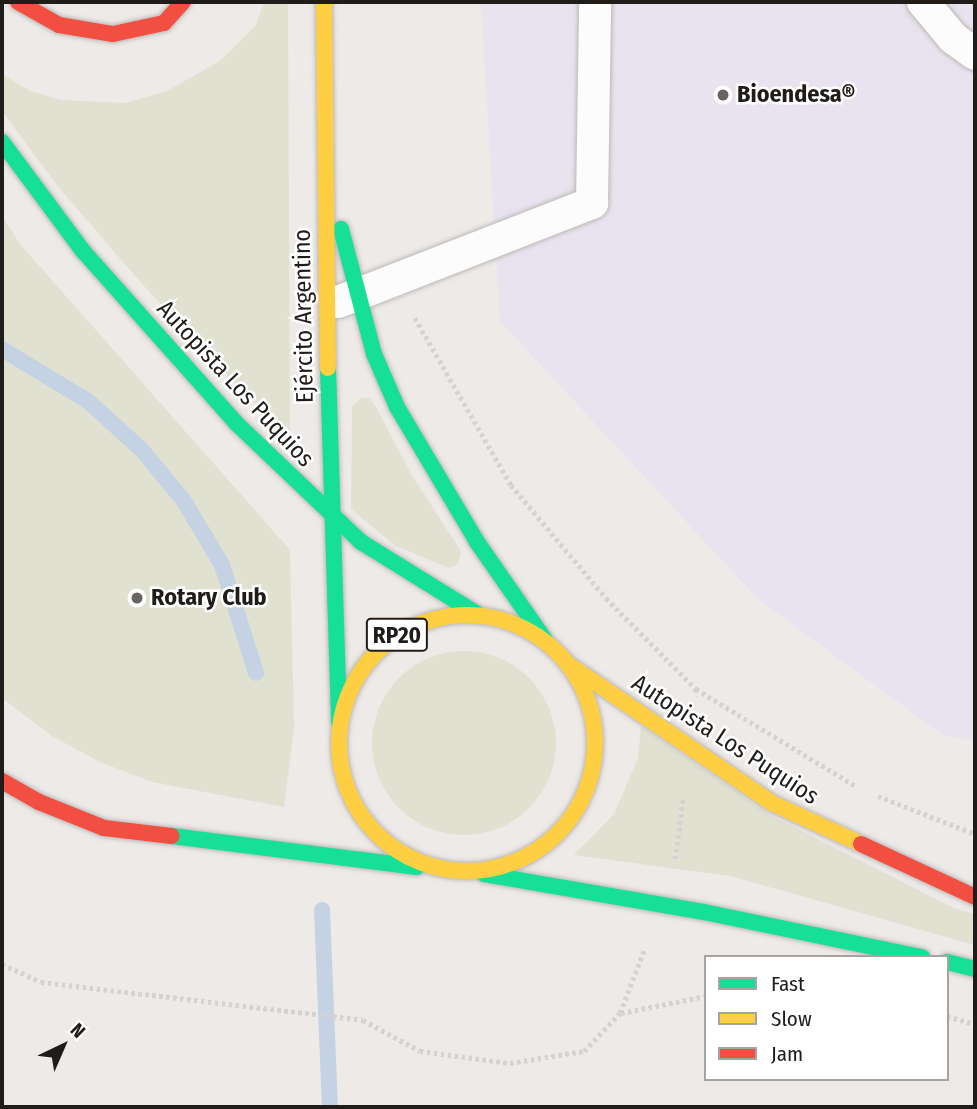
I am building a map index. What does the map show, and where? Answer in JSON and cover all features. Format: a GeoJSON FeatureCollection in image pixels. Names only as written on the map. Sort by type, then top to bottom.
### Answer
{"type":"FeatureCollection","features":[{"type":"Feature","properties":{"kind":"main road"},"geometry":{"type":"LineString","coordinates":[[18,2],[59,25],[113,34],[164,23],[183,2]]}},
{"type":"Feature","properties":{"kind":"main road","name":"Ejército Argentino"},"geometry":{"type":"LineString","coordinates":[[324,2],[329,514],[339,723]]}},
{"type":"Feature","properties":{"kind":"main road","name":"Autopista Los Puquios"},"geometry":{"type":"LineString","coordinates":[[2,142],[83,251],[236,423],[329,514],[393,565],[477,614]]}},
{"type":"Feature","properties":{"kind":"main road","name":"Ejército Argentino"},"geometry":{"type":"LineString","coordinates":[[325,161],[356,295],[397,407],[477,542],[545,640]]}},
{"type":"Feature","properties":{"kind":"main road","name":"RP20"},"geometry":{"type":"LineString","coordinates":[[447,870],[410,858],[376,835],[352,802],[339,764],[339,723],[350,686],[372,654],[415,626],[439,617],[477,614],[513,622],[545,640],[570,665],[587,696],[596,731],[594,766],[583,799],[564,828],[538,851],[506,866],[471,872]]}},
{"type":"Feature","properties":{"kind":"main road","name":"Autopista Los Puquios"},"geometry":{"type":"LineString","coordinates":[[570,665],[772,803],[975,897]]}},
{"type":"Feature","properties":{"kind":"main road","name":"RP20"},"geometry":{"type":"LineString","coordinates":[[2,781],[39,802],[104,828],[471,872],[704,912],[912,955]]}},
{"type":"Feature","properties":{"kind":"main road"},"geometry":{"type":"LineString","coordinates":[[949,962],[975,969]]}},
{"type":"Feature","properties":{"kind":"lane"},"geometry":{"type":"LineString","coordinates":[[326,306],[592,203],[595,2]]}},
{"type":"Feature","properties":{"kind":"lane"},"geometry":{"type":"LineString","coordinates":[[923,2],[953,38],[975,54]]}},
{"type":"Feature","properties":{"kind":"path"},"geometry":{"type":"LineString","coordinates":[[696,689],[863,791]]}},
{"type":"Feature","properties":{"kind":"path"},"geometry":{"type":"LineString","coordinates":[[876,796],[975,834]]}},
{"type":"Feature","properties":{"kind":"path"},"geometry":{"type":"LineString","coordinates":[[2,964],[41,982],[351,1018]]}},
{"type":"Feature","properties":{"kind":"path"},"geometry":{"type":"LineString","coordinates":[[620,1013],[704,996]]}},
{"type":"Feature","properties":{"kind":"path"},"geometry":{"type":"LineString","coordinates":[[949,1017],[975,1024]]}},
{"type":"Feature","properties":{"kind":"shaded area"},"geometry":{"type":"Polygon","coordinates":[[[481,2],[975,2],[975,742],[941,734],[757,598],[500,321],[481,2]]]}},
{"type":"Feature","properties":{"kind":"green space"},"geometry":{"type":"Polygon","coordinates":[[[264,2],[288,2],[290,438],[195,343],[122,261],[56,184],[2,111],[2,74],[30,91],[61,100],[125,103],[167,91],[220,61],[256,25],[264,2]]]}},
{"type":"Feature","properties":{"kind":"green space"},"geometry":{"type":"Polygon","coordinates":[[[2,216],[20,244],[290,550],[294,728],[284,807],[152,782],[100,762],[52,736],[2,698],[2,216]]]}},
{"type":"Feature","properties":{"kind":"green space"},"geometry":{"type":"Polygon","coordinates":[[[361,398],[369,398],[376,407],[411,474],[461,551],[458,564],[449,568],[396,546],[351,509],[352,406],[361,398]]]}},
{"type":"Feature","properties":{"kind":"green space"},"geometry":{"type":"Polygon","coordinates":[[[464,651],[482,652],[499,658],[515,666],[529,678],[541,692],[549,708],[555,725],[555,761],[549,778],[541,794],[529,808],[515,820],[499,828],[482,834],[464,835],[446,834],[429,828],[413,820],[399,808],[387,794],[379,778],[373,761],[372,743],[373,725],[379,708],[387,692],[399,678],[413,666],[429,658],[446,652],[464,651]]]}},
{"type":"Feature","properties":{"kind":"green space"},"geometry":{"type":"Polygon","coordinates":[[[641,726],[772,816],[954,908],[975,914],[975,945],[730,876],[574,855],[614,814],[638,758],[641,726]]]}},
{"type":"Feature","properties":{"kind":"waterway"},"geometry":{"type":"LineString","coordinates":[[2,349],[88,401],[141,449],[184,501],[222,565],[256,673]]}},
{"type":"Feature","properties":{"kind":"waterway"},"geometry":{"type":"LineString","coordinates":[[322,910],[330,1107]]}},
{"type":"Feature","properties":{"kind":"traffic: fast"},"geometry":{"type":"LineString","coordinates":[[2,142],[83,251],[236,423],[361,542],[477,614]]}},
{"type":"Feature","properties":{"kind":"traffic: fast"},"geometry":{"type":"LineString","coordinates":[[341,229],[374,354],[397,407],[477,542],[545,640]]}},
{"type":"Feature","properties":{"kind":"traffic: fast"},"geometry":{"type":"LineString","coordinates":[[328,368],[339,723]]}},
{"type":"Feature","properties":{"kind":"traffic: fast"},"geometry":{"type":"LineString","coordinates":[[172,836],[417,867]]}},
{"type":"Feature","properties":{"kind":"traffic: fast"},"geometry":{"type":"LineString","coordinates":[[484,874],[704,912],[912,955]]}},
{"type":"Feature","properties":{"kind":"traffic: fast"},"geometry":{"type":"LineString","coordinates":[[949,962],[975,969]]}},
{"type":"Feature","properties":{"kind":"traffic: slow"},"geometry":{"type":"LineString","coordinates":[[324,2],[328,368]]}},
{"type":"Feature","properties":{"kind":"traffic: slow"},"geometry":{"type":"LineString","coordinates":[[454,615],[480,615],[516,624],[538,636],[558,652],[574,672],[586,694],[593,718],[595,743],[593,768],[586,792],[574,814],[558,834],[538,850],[516,862],[480,871],[454,871],[418,862],[396,850],[376,834],[360,814],[348,792],[339,756],[339,730],[348,694],[360,672],[376,652],[396,636],[418,624],[454,615]]}},
{"type":"Feature","properties":{"kind":"traffic: slow"},"geometry":{"type":"LineString","coordinates":[[571,666],[772,803],[861,844]]}},
{"type":"Feature","properties":{"kind":"traffic: jam"},"geometry":{"type":"LineString","coordinates":[[18,2],[59,25],[113,34],[164,23],[183,2]]}},
{"type":"Feature","properties":{"kind":"traffic: jam"},"geometry":{"type":"LineString","coordinates":[[2,781],[39,802],[104,828],[172,836]]}},
{"type":"Feature","properties":{"kind":"traffic: jam"},"geometry":{"type":"LineString","coordinates":[[861,844],[975,897]]}},
{"type":"Feature","properties":{"kind":"place","name":"Bioendesa®"},"geometry":{"type":"Point","coordinates":[723,95]}},
{"type":"Feature","properties":{"kind":"place","name":"Rotary Club"},"geometry":{"type":"Point","coordinates":[137,598]}}]}
